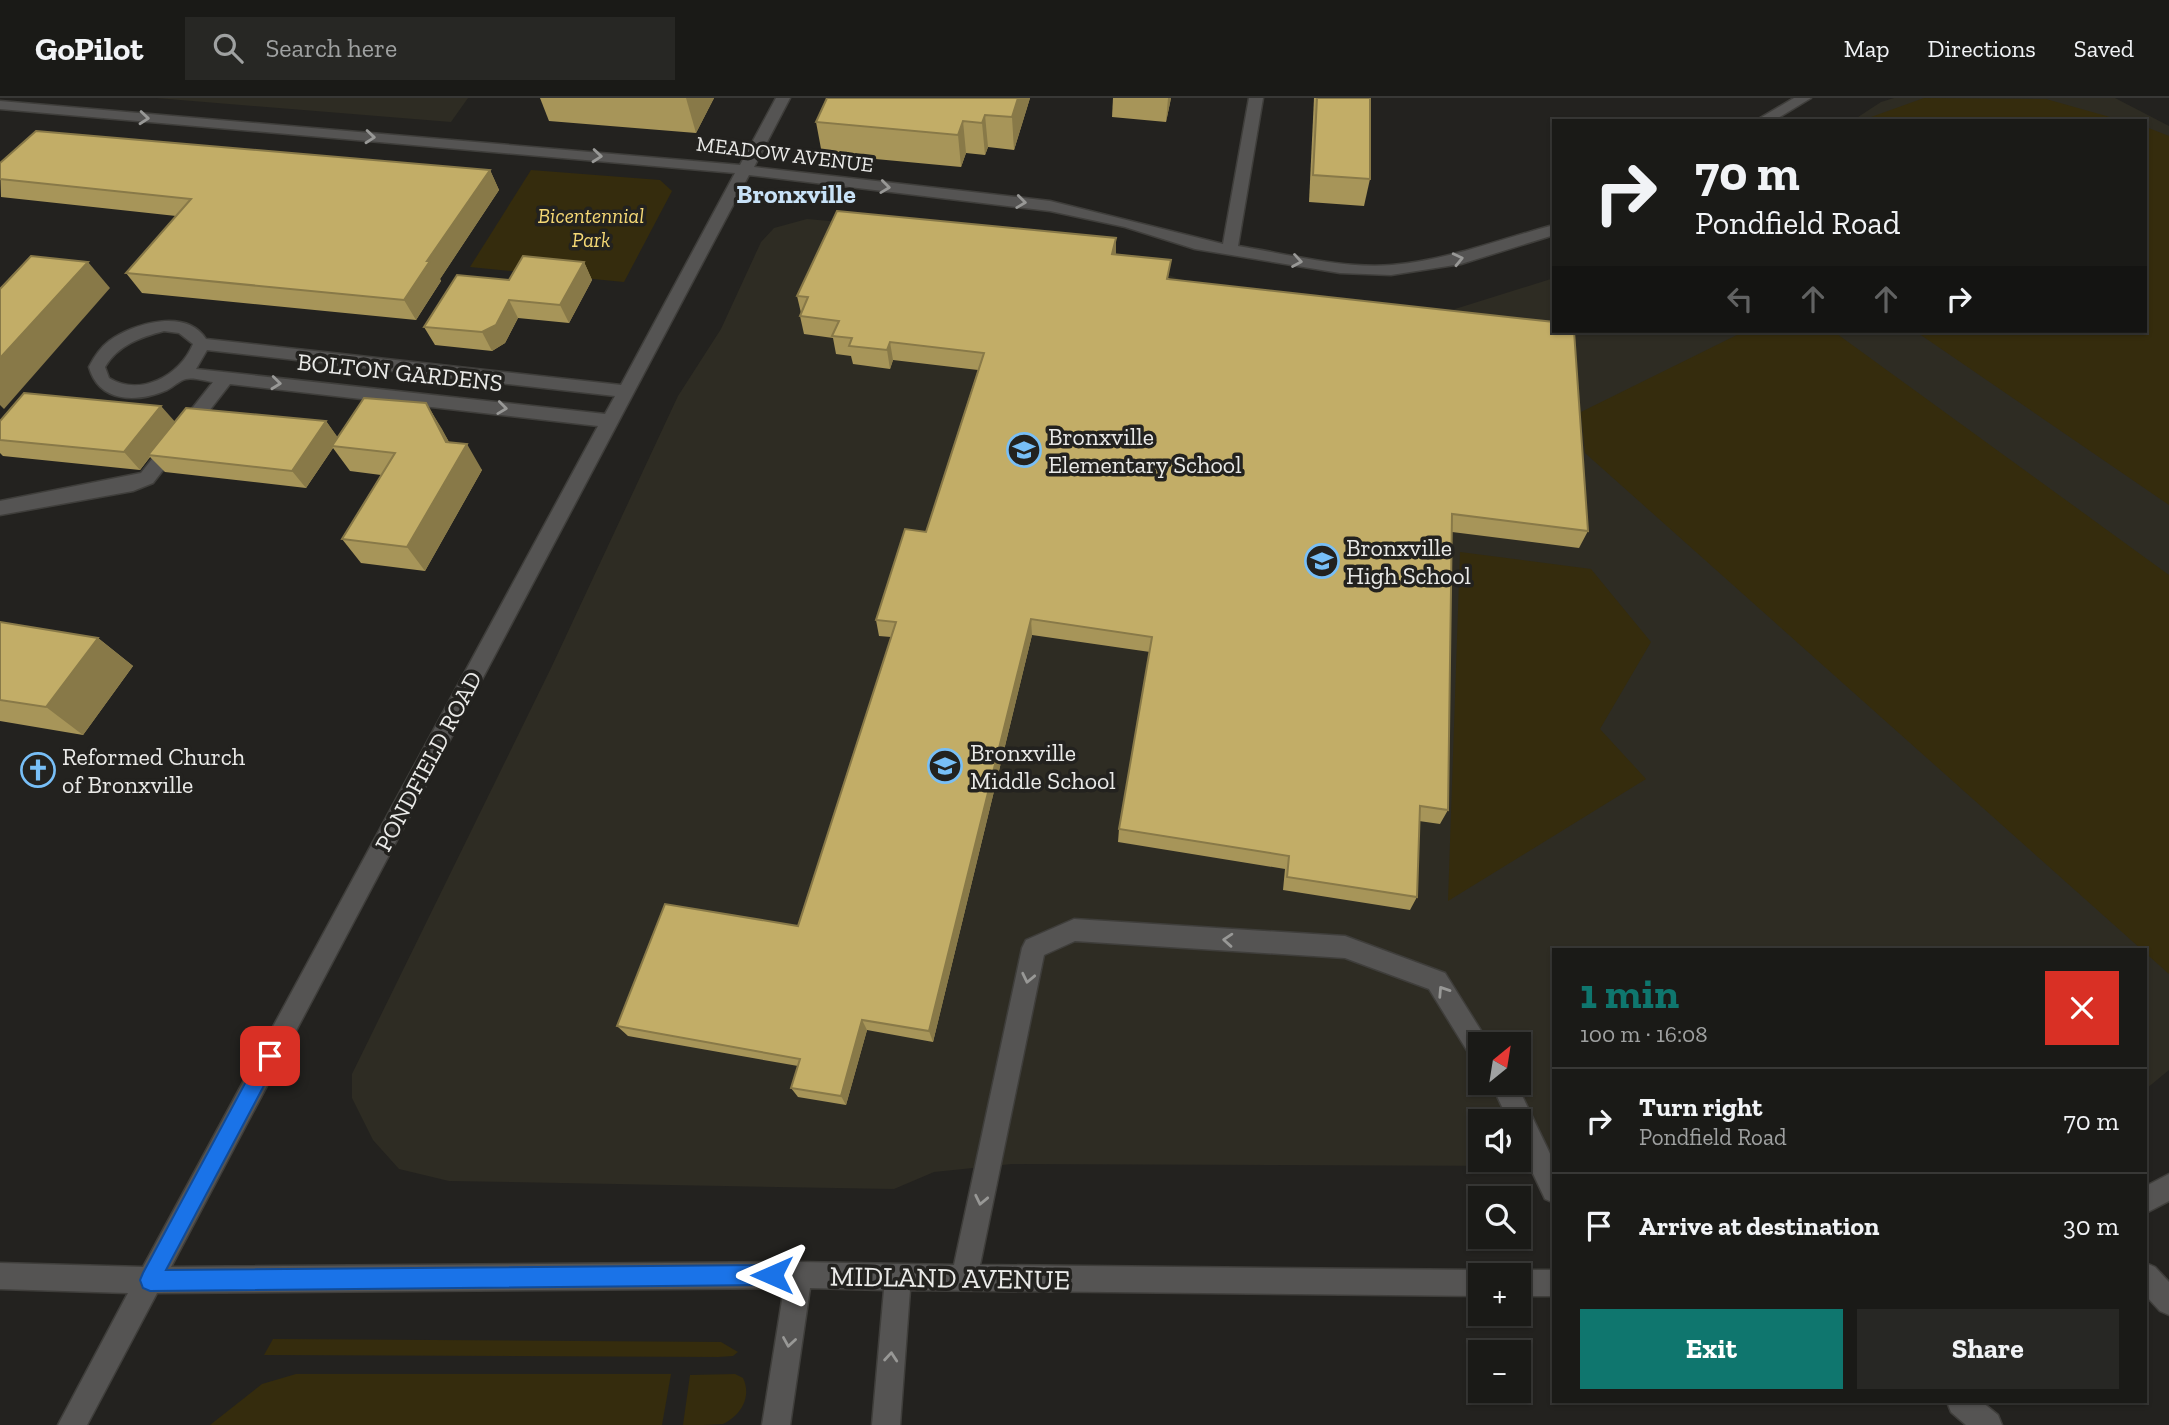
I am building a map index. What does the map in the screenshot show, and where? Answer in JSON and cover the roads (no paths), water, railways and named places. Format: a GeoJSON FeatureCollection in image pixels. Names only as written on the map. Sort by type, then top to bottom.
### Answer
{"type":"FeatureCollection","features":[{"type":"Feature","properties":{"kind":"street","name":"PONDFIELD ROAD"},"geometry":{"type":"LineString","coordinates":[[72,1425],[783,98]]}},
{"type":"Feature","properties":{"kind":"street"},"geometry":{"type":"LineString","coordinates":[[1229,251],[1256,98]]}},
{"type":"Feature","properties":{"kind":"street"},"geometry":{"type":"LineString","coordinates":[[1766,119],[1804,98]]}},
{"type":"Feature","properties":{"kind":"street","name":"MEADOW AVENUE"},"geometry":{"type":"LineString","coordinates":[[0,106],[745,170],[1050,206],[1229,251],[1340,268],[1391,270],[1461,259],[1552,231]]}},
{"type":"Feature","properties":{"kind":"street","name":"BOLTON GARDENS"},"geometry":{"type":"LineString","coordinates":[[610,421],[184,373],[160,386],[136,392],[120,391],[101,382],[97,367],[107,351],[141,331],[164,326],[190,331],[201,344],[626,391]]}},
{"type":"Feature","properties":{"kind":"street"},"geometry":{"type":"LineString","coordinates":[[184,373],[198,358],[201,344]]}},
{"type":"Feature","properties":{"kind":"street"},"geometry":{"type":"LineString","coordinates":[[0,508],[133,484],[147,478],[226,378]]}},
{"type":"Feature","properties":{"kind":"street"},"geometry":{"type":"LineString","coordinates":[[964,1278],[1034,948],[1074,930],[1345,947],[1437,981],[1469,1032]]}},
{"type":"Feature","properties":{"kind":"street"},"geometry":{"type":"LineString","coordinates":[[1509,1096],[1552,1186]]}},
{"type":"Feature","properties":{"kind":"street"},"geometry":{"type":"LineString","coordinates":[[2147,1199],[2169,1187]]}},
{"type":"Feature","properties":{"kind":"street"},"geometry":{"type":"LineString","coordinates":[[776,1425],[799,1275]]}},
{"type":"Feature","properties":{"kind":"street","name":"MIDLAND AVENUE"},"geometry":{"type":"LineString","coordinates":[[0,1276],[150,1280],[799,1275],[1468,1283]]}},
{"type":"Feature","properties":{"kind":"street"},"geometry":{"type":"LineString","coordinates":[[886,1425],[898,1277]]}},
{"type":"Feature","properties":{"kind":"street"},"geometry":{"type":"LineString","coordinates":[[2147,1277],[2169,1302]]}},
{"type":"Feature","properties":{"kind":"street"},"geometry":{"type":"LineString","coordinates":[[1531,1283],[1552,1283]]}},
{"type":"Feature","properties":{"kind":"street"},"geometry":{"type":"LineString","coordinates":[[1962,1403],[1988,1425]]}},
{"type":"Feature","properties":{"kind":"place","name":"Bronxville Elementary School"},"geometry":{"type":"Point","coordinates":[1024,450]}},
{"type":"Feature","properties":{"kind":"place","name":"Bronxville High School"},"geometry":{"type":"Point","coordinates":[1322,561]}},
{"type":"Feature","properties":{"kind":"place","name":"Bronxville Middle School"},"geometry":{"type":"Point","coordinates":[945,766]}},
{"type":"Feature","properties":{"kind":"place","name":"Reformed Church of Bronxville"},"geometry":{"type":"Point","coordinates":[38,770]}},
{"type":"Feature","properties":{"kind":"district","name":"Bronxville"},"geometry":{"type":"Point","coordinates":[796,194]}},
{"type":"Feature","properties":{"kind":"park label","name":"Bicentennial Park"},"geometry":{"type":"Point","coordinates":[591,227]}}]}
